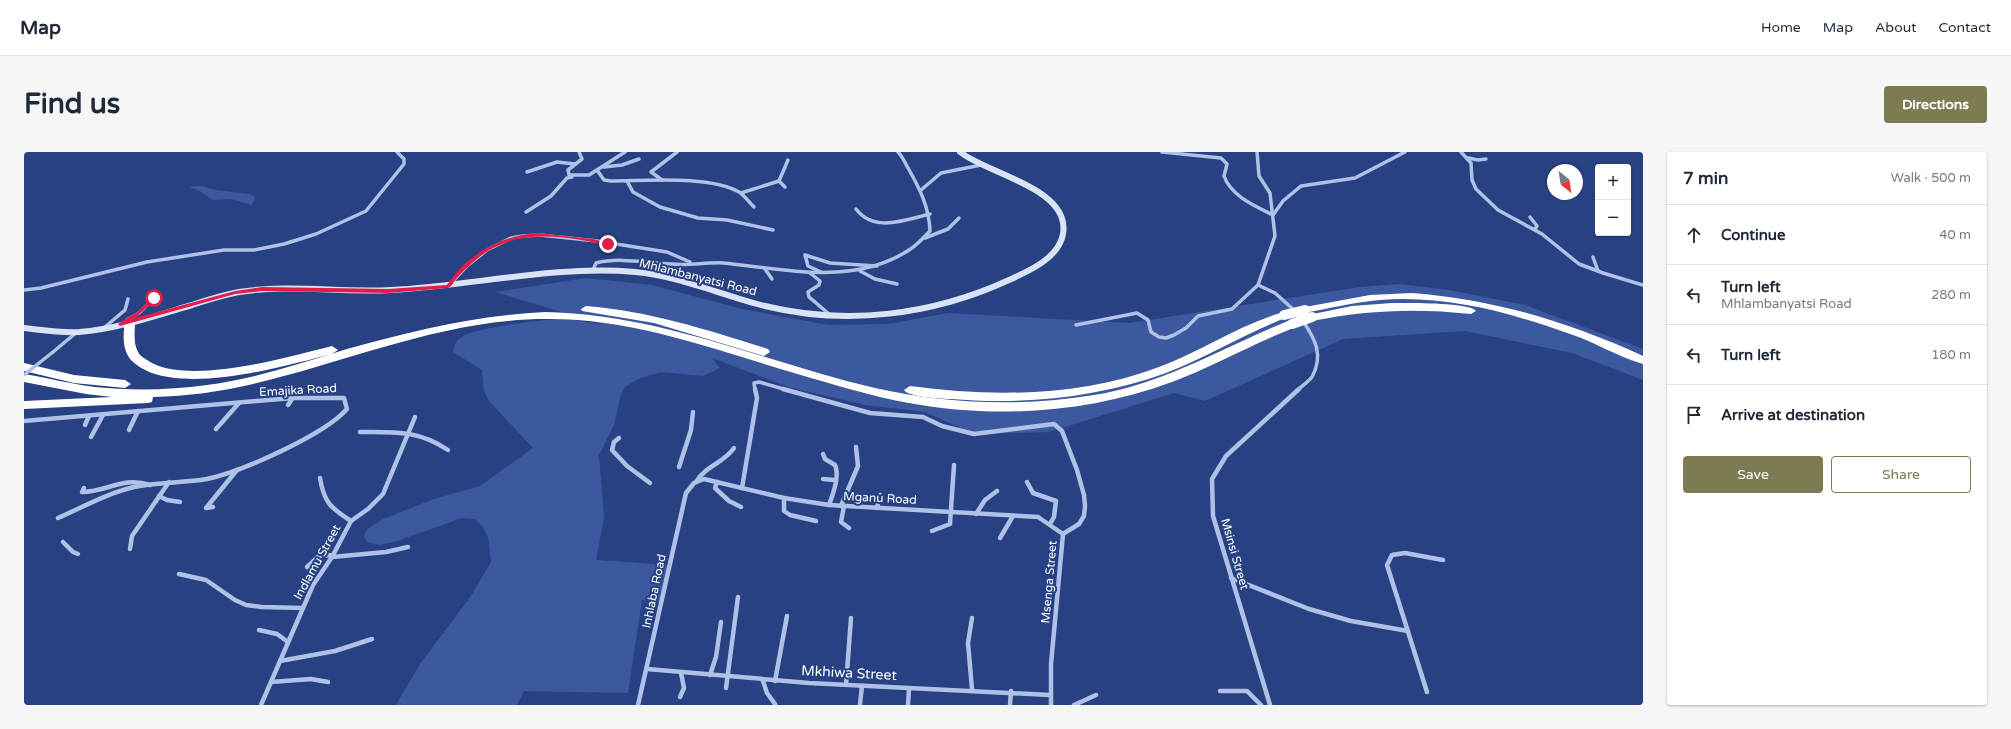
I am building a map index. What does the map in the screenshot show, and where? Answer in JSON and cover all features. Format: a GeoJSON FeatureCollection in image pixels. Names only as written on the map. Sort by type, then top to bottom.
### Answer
{"type":"FeatureCollection","features":[{"type":"Feature","properties":{"kind":"highway"},"geometry":{"type":"LineString","coordinates":[[24,405],[166,398],[245,382],[399,338],[449,326],[492,319],[543,315],[582,315],[630,322],[876,392],[974,407],[1033,406],[1083,401],[1131,391],[1167,380],[1260,336],[1292,324],[1308,313],[1380,297],[1417,297],[1453,300],[1535,319],[1581,334],[1643,360]]}},
{"type":"Feature","properties":{"kind":"highway"},"geometry":{"type":"LineString","coordinates":[[24,367],[74,379],[117,384],[166,385],[214,381],[270,370],[413,328],[496,311],[549,307],[604,310],[653,319],[874,384],[954,396],[1001,397],[1082,391],[1125,382],[1163,369],[1257,324],[1284,315],[1392,306],[1425,306],[1484,313],[1519,321],[1581,341],[1643,368]]}},
{"type":"Feature","properties":{"kind":"highway"},"geometry":{"type":"LineString","coordinates":[[125,323],[128,341],[134,356],[147,367],[179,376],[218,373],[357,345]]}},
{"type":"Feature","properties":{"kind":"highway"},"geometry":{"type":"LineString","coordinates":[[24,377],[96,391],[157,393],[245,382]]}},
{"type":"Feature","properties":{"kind":"main road","name":"Mhlambanyatsi Road"},"geometry":{"type":"LineString","coordinates":[[24,328],[77,332],[104,328],[235,292],[262,289],[388,291],[448,286],[540,274],[593,270],[639,273],[687,284],[769,307],[830,315],[871,316],[900,314],[950,303],[972,296],[1011,280],[1039,264],[1054,250],[1063,234],[1064,223],[1054,203],[1034,188],[981,165],[960,152]]}},
{"type":"Feature","properties":{"kind":"street"},"geometry":{"type":"LineString","coordinates":[[24,290],[41,288],[152,261],[224,250],[254,250],[284,244],[316,234],[366,211],[404,164],[404,159],[397,152]]}},
{"type":"Feature","properties":{"kind":"street"},"geometry":{"type":"LineString","coordinates":[[579,152],[582,159],[568,170],[569,176],[589,176],[625,152]]}},
{"type":"Feature","properties":{"kind":"street"},"geometry":{"type":"LineString","coordinates":[[662,180],[651,172],[677,152]]}},
{"type":"Feature","properties":{"kind":"street"},"geometry":{"type":"LineString","coordinates":[[593,270],[596,263],[601,261],[679,264],[690,262],[727,263],[765,269],[809,273],[860,271],[881,266],[904,255],[930,231],[930,214],[921,190],[902,156],[898,152]]}},
{"type":"Feature","properties":{"kind":"street"},"geometry":{"type":"LineString","coordinates":[[1162,152],[1189,156],[1221,158],[1227,164],[1224,176],[1231,189],[1253,205],[1273,215]]}},
{"type":"Feature","properties":{"kind":"street"},"geometry":{"type":"LineString","coordinates":[[1076,325],[1137,313],[1148,320],[1151,332],[1159,337],[1166,338],[1186,328],[1198,316],[1232,309],[1258,285],[1275,236],[1270,192],[1259,176],[1257,152]]}},
{"type":"Feature","properties":{"kind":"street"},"geometry":{"type":"LineString","coordinates":[[1273,215],[1282,201],[1301,186],[1355,178],[1405,152]]}},
{"type":"Feature","properties":{"kind":"street"},"geometry":{"type":"LineString","coordinates":[[1461,152],[1468,158],[1473,167],[1472,173],[1476,190],[1500,213],[1548,238],[1578,263],[1643,285]]}},
{"type":"Feature","properties":{"kind":"street"},"geometry":{"type":"LineString","coordinates":[[1468,158],[1478,160],[1486,159]]}},
{"type":"Feature","properties":{"kind":"street"},"geometry":{"type":"LineString","coordinates":[[602,167],[622,165],[639,159]]}},
{"type":"Feature","properties":{"kind":"street"},"geometry":{"type":"LineString","coordinates":[[741,194],[779,180],[788,160]]}},
{"type":"Feature","properties":{"kind":"street"},"geometry":{"type":"LineString","coordinates":[[527,172],[559,161],[568,161],[575,164]]}},
{"type":"Feature","properties":{"kind":"street"},"geometry":{"type":"LineString","coordinates":[[921,190],[936,175],[953,169],[977,168],[981,165]]}},
{"type":"Feature","properties":{"kind":"street"},"geometry":{"type":"LineString","coordinates":[[597,170],[604,180],[662,180],[710,183],[741,194],[754,207]]}},
{"type":"Feature","properties":{"kind":"street"},"geometry":{"type":"LineString","coordinates":[[526,212],[535,203],[549,197],[556,189],[562,187],[567,178],[574,176]]}},
{"type":"Feature","properties":{"kind":"street"},"geometry":{"type":"LineString","coordinates":[[779,180],[785,187]]}},
{"type":"Feature","properties":{"kind":"street"},"geometry":{"type":"LineString","coordinates":[[627,181],[633,192],[660,207],[698,218],[726,220],[774,230]]}},
{"type":"Feature","properties":{"kind":"street"},"geometry":{"type":"LineString","coordinates":[[856,209],[860,217],[884,224],[930,214]]}},
{"type":"Feature","properties":{"kind":"street"},"geometry":{"type":"LineString","coordinates":[[1530,217],[1537,226],[1535,230]]}},
{"type":"Feature","properties":{"kind":"street"},"geometry":{"type":"LineString","coordinates":[[924,238],[944,233],[955,225],[959,218]]}},
{"type":"Feature","properties":{"kind":"street"},"geometry":{"type":"LineString","coordinates":[[448,286],[454,277],[477,256],[496,244],[522,236],[537,235],[602,242],[667,252],[690,262]]}},
{"type":"Feature","properties":{"kind":"street"},"geometry":{"type":"LineString","coordinates":[[822,272],[808,266],[805,255],[830,263],[881,266]]}},
{"type":"Feature","properties":{"kind":"street"},"geometry":{"type":"LineString","coordinates":[[1593,257],[1598,271]]}},
{"type":"Feature","properties":{"kind":"street"},"geometry":{"type":"LineString","coordinates":[[765,269],[772,279]]}},
{"type":"Feature","properties":{"kind":"street"},"geometry":{"type":"LineString","coordinates":[[860,271],[875,279],[897,284]]}},
{"type":"Feature","properties":{"kind":"street"},"geometry":{"type":"LineString","coordinates":[[809,273],[820,281],[819,285],[808,292],[809,297],[830,315]]}},
{"type":"Feature","properties":{"kind":"street","name":"Msinsi Street"},"geometry":{"type":"LineString","coordinates":[[1258,285],[1275,293],[1286,302],[1309,328],[1319,353],[1312,377],[1226,456],[1212,479],[1213,516],[1270,705]]}},
{"type":"Feature","properties":{"kind":"street"},"geometry":{"type":"LineString","coordinates":[[125,323],[139,313],[154,298]]}},
{"type":"Feature","properties":{"kind":"street"},"geometry":{"type":"LineString","coordinates":[[104,328],[125,310],[128,299]]}},
{"type":"Feature","properties":{"kind":"street"},"geometry":{"type":"LineString","coordinates":[[24,377],[77,332]]}},
{"type":"Feature","properties":{"kind":"street","name":"Msenga Street"},"geometry":{"type":"LineString","coordinates":[[742,488],[757,398],[754,383],[759,382],[870,413],[923,417],[942,426],[974,434],[1054,424],[1062,432],[1085,496],[1085,506],[1080,524],[1063,534],[1051,664],[1051,705]]}},
{"type":"Feature","properties":{"kind":"street","name":"Emajika Road"},"geometry":{"type":"LineString","coordinates":[[24,421],[292,399],[344,398],[347,409],[340,417],[261,461],[196,482],[169,482],[123,490],[58,518]]}},
{"type":"Feature","properties":{"kind":"street"},"geometry":{"type":"LineString","coordinates":[[288,405],[292,399]]}},
{"type":"Feature","properties":{"kind":"street"},"geometry":{"type":"LineString","coordinates":[[216,428],[224,423],[239,403]]}},
{"type":"Feature","properties":{"kind":"street"},"geometry":{"type":"LineString","coordinates":[[129,430],[138,411]]}},
{"type":"Feature","properties":{"kind":"street"},"geometry":{"type":"LineString","coordinates":[[680,467],[692,430],[693,412]]}},
{"type":"Feature","properties":{"kind":"street"},"geometry":{"type":"LineString","coordinates":[[92,436],[103,415]]}},
{"type":"Feature","properties":{"kind":"street"},"geometry":{"type":"LineString","coordinates":[[85,425],[89,416]]}},
{"type":"Feature","properties":{"kind":"street","name":"Indlamu Street"},"geometry":{"type":"LineString","coordinates":[[261,705],[313,585],[332,556],[351,521],[368,509],[383,494],[415,417]]}},
{"type":"Feature","properties":{"kind":"street"},"geometry":{"type":"LineString","coordinates":[[360,432],[391,432],[427,437],[448,450]]}},
{"type":"Feature","properties":{"kind":"street"},"geometry":{"type":"LineString","coordinates":[[619,438],[614,442],[612,450],[628,466],[650,482]]}},
{"type":"Feature","properties":{"kind":"street"},"geometry":{"type":"LineString","coordinates":[[849,528],[842,522],[843,506],[858,466],[856,447]]}},
{"type":"Feature","properties":{"kind":"street","name":"Inhlaba Road"},"geometry":{"type":"LineString","coordinates":[[638,705],[686,493],[704,470],[730,455],[734,448]]}},
{"type":"Feature","properties":{"kind":"street"},"geometry":{"type":"LineString","coordinates":[[823,454],[825,459],[832,461],[836,466],[832,499],[828,505]]}},
{"type":"Feature","properties":{"kind":"street"},"geometry":{"type":"LineString","coordinates":[[932,531],[950,524],[954,465]]}},
{"type":"Feature","properties":{"kind":"street"},"geometry":{"type":"LineString","coordinates":[[212,507],[206,508],[237,470]]}},
{"type":"Feature","properties":{"kind":"street"},"geometry":{"type":"LineString","coordinates":[[320,478],[322,493],[329,507],[351,521]]}},
{"type":"Feature","properties":{"kind":"street","name":"Mganu Road"},"geometry":{"type":"LineString","coordinates":[[695,482],[704,479],[784,498],[828,505],[1038,517],[1063,534]]}},
{"type":"Feature","properties":{"kind":"street"},"geometry":{"type":"LineString","coordinates":[[823,479],[835,480]]}},
{"type":"Feature","properties":{"kind":"street"},"geometry":{"type":"LineString","coordinates":[[84,488],[82,492],[89,492],[132,481],[144,482],[151,485]]}},
{"type":"Feature","properties":{"kind":"street"},"geometry":{"type":"LineString","coordinates":[[130,549],[132,536],[169,482]]}},
{"type":"Feature","properties":{"kind":"street"},"geometry":{"type":"LineString","coordinates":[[717,482],[715,488],[720,494],[741,507]]}},
{"type":"Feature","properties":{"kind":"street"},"geometry":{"type":"LineString","coordinates":[[1026,482],[1034,493],[1056,501],[1054,516],[1050,524]]}},
{"type":"Feature","properties":{"kind":"street"},"geometry":{"type":"LineString","coordinates":[[976,514],[980,505],[991,494],[997,491]]}},
{"type":"Feature","properties":{"kind":"street"},"geometry":{"type":"LineString","coordinates":[[877,508],[880,495]]}},
{"type":"Feature","properties":{"kind":"street"},"geometry":{"type":"LineString","coordinates":[[159,496],[167,500],[180,502]]}},
{"type":"Feature","properties":{"kind":"street"},"geometry":{"type":"LineString","coordinates":[[784,498],[784,511],[790,515],[816,520]]}},
{"type":"Feature","properties":{"kind":"street"},"geometry":{"type":"LineString","coordinates":[[1000,538],[1005,533],[1009,520],[1013,516]]}},
{"type":"Feature","properties":{"kind":"street"},"geometry":{"type":"LineString","coordinates":[[63,542],[73,552],[78,554]]}},
{"type":"Feature","properties":{"kind":"street"},"geometry":{"type":"LineString","coordinates":[[307,567],[319,556],[386,552],[408,547]]}},
{"type":"Feature","properties":{"kind":"street"},"geometry":{"type":"LineString","coordinates":[[1428,692],[1387,565],[1392,555],[1405,553],[1443,560]]}},
{"type":"Feature","properties":{"kind":"street"},"geometry":{"type":"LineString","coordinates":[[179,574],[205,579],[215,584],[225,594],[240,602],[264,606],[303,608]]}},
{"type":"Feature","properties":{"kind":"street"},"geometry":{"type":"LineString","coordinates":[[1231,578],[1309,609],[1351,621],[1408,631]]}},
{"type":"Feature","properties":{"kind":"street"},"geometry":{"type":"LineString","coordinates":[[726,688],[738,597]]}},
{"type":"Feature","properties":{"kind":"street"},"geometry":{"type":"LineString","coordinates":[[775,681],[787,616]]}},
{"type":"Feature","properties":{"kind":"street"},"geometry":{"type":"LineString","coordinates":[[846,685],[850,618]]}},
{"type":"Feature","properties":{"kind":"street"},"geometry":{"type":"LineString","coordinates":[[972,618],[968,643],[972,689]]}},
{"type":"Feature","properties":{"kind":"street"},"geometry":{"type":"LineString","coordinates":[[710,675],[716,657],[721,622]]}},
{"type":"Feature","properties":{"kind":"street"},"geometry":{"type":"LineString","coordinates":[[259,630],[277,634],[288,642]]}},
{"type":"Feature","properties":{"kind":"street"},"geometry":{"type":"LineString","coordinates":[[280,661],[335,651],[372,639]]}},
{"type":"Feature","properties":{"kind":"street","name":"Mkhiwa Street"},"geometry":{"type":"LineString","coordinates":[[647,669],[775,681],[909,688],[972,689],[1050,695]]}},
{"type":"Feature","properties":{"kind":"street"},"geometry":{"type":"LineString","coordinates":[[680,697],[684,688],[681,673]]}},
{"type":"Feature","properties":{"kind":"street"},"geometry":{"type":"LineString","coordinates":[[271,682],[311,679],[328,682]]}},
{"type":"Feature","properties":{"kind":"street"},"geometry":{"type":"LineString","coordinates":[[763,680],[767,693],[775,704]]}},
{"type":"Feature","properties":{"kind":"street"},"geometry":{"type":"LineString","coordinates":[[860,704],[862,686]]}},
{"type":"Feature","properties":{"kind":"street"},"geometry":{"type":"LineString","coordinates":[[908,705],[909,688]]}},
{"type":"Feature","properties":{"kind":"street"},"geometry":{"type":"LineString","coordinates":[[1010,705],[1011,691]]}},
{"type":"Feature","properties":{"kind":"street"},"geometry":{"type":"LineString","coordinates":[[1220,691],[1247,691],[1262,705]]}},
{"type":"Feature","properties":{"kind":"street"},"geometry":{"type":"LineString","coordinates":[[1074,705],[1096,695]]}},
{"type":"Feature","properties":{"kind":"shaded area"},"geometry":{"type":"Polygon","coordinates":[[[202,186],[215,190],[250,194],[255,197],[252,205],[231,199],[213,200],[198,190],[188,187],[202,186]]]}},
{"type":"Feature","properties":{"kind":"shaded area"},"geometry":{"type":"Polygon","coordinates":[[[586,278],[652,285],[742,309],[828,325],[888,324],[948,313],[1129,323],[1360,287],[1399,284],[1449,290],[1525,305],[1643,349],[1643,380],[1572,353],[1465,331],[1343,339],[1205,401],[1174,393],[1049,432],[974,434],[925,412],[865,405],[788,387],[712,358],[720,368],[703,376],[661,372],[638,379],[625,387],[621,394],[614,425],[599,455],[604,518],[596,560],[669,565],[663,595],[658,602],[642,600],[628,693],[524,691],[517,705],[396,705],[420,664],[471,596],[491,562],[488,537],[483,527],[475,519],[462,518],[394,542],[379,545],[367,542],[364,536],[367,529],[383,519],[434,499],[480,486],[533,448],[489,401],[484,391],[482,370],[453,352],[454,347],[458,340],[469,334],[512,324],[565,319],[605,325],[495,292],[586,278]]]}},
{"type":"Feature","properties":{"kind":"route"},"geometry":{"type":"LineString","coordinates":[[154,298],[139,313],[120,324],[150,317],[235,292],[262,289],[388,291],[448,286],[453,281],[454,277],[463,271],[477,256],[496,244],[522,236],[537,235],[567,239],[593,240],[608,244]]}}]}
